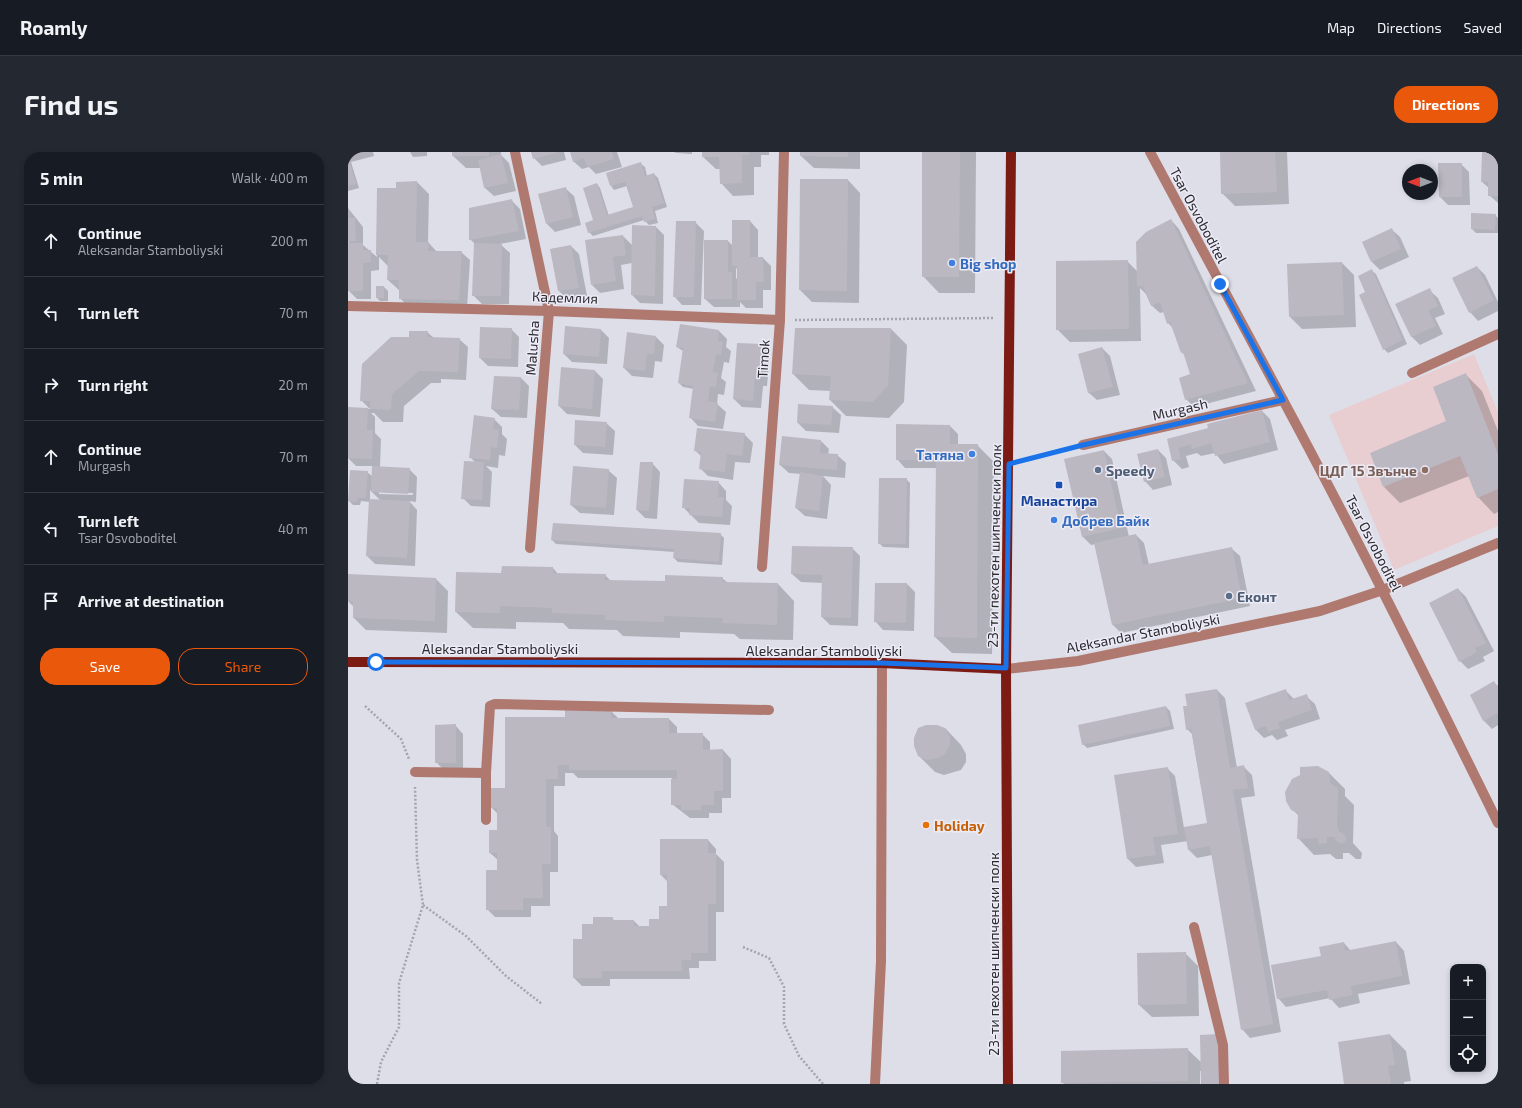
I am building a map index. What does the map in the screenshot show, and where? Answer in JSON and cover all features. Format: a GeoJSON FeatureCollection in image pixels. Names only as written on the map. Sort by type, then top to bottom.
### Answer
{"type":"FeatureCollection","features":[{"type":"Feature","properties":{"kind":"main road","name":"23-ти пехотен шипченски полк"},"geometry":{"type":"LineString","coordinates":[[1008,1084],[1006,668],[1011,318],[1011,152]]}},
{"type":"Feature","properties":{"kind":"main road","name":"Aleksandar Stamboliyski"},"geometry":{"type":"LineString","coordinates":[[348,662],[882,663],[1006,668]]}},
{"type":"Feature","properties":{"kind":"street","name":"Malusha"},"geometry":{"type":"LineString","coordinates":[[515,152],[549,310],[530,548]]}},
{"type":"Feature","properties":{"kind":"street","name":"Timok"},"geometry":{"type":"LineString","coordinates":[[762,567],[780,320],[784,152]]}},
{"type":"Feature","properties":{"kind":"street","name":"Tsar Osvoboditel"},"geometry":{"type":"LineString","coordinates":[[1150,152],[1383,590],[1498,823]]}},
{"type":"Feature","properties":{"kind":"street","name":"Кадемлия"},"geometry":{"type":"LineString","coordinates":[[348,306],[549,310],[780,320]]}},
{"type":"Feature","properties":{"kind":"street"},"geometry":{"type":"LineString","coordinates":[[1412,373],[1498,334]]}},
{"type":"Feature","properties":{"kind":"street","name":"Murgash"},"geometry":{"type":"LineString","coordinates":[[1083,445],[1283,400]]}},
{"type":"Feature","properties":{"kind":"street","name":"Aleksandar Stamboliyski"},"geometry":{"type":"LineString","coordinates":[[1006,668],[1094,658],[1320,611],[1383,590],[1498,543]]}},
{"type":"Feature","properties":{"kind":"street"},"geometry":{"type":"LineString","coordinates":[[875,1084],[881,961],[882,663]]}},
{"type":"Feature","properties":{"kind":"street"},"geometry":{"type":"LineString","coordinates":[[486,820],[488,711],[490,706],[495,704],[770,710]]}},
{"type":"Feature","properties":{"kind":"street"},"geometry":{"type":"LineString","coordinates":[[414,772],[486,773]]}},
{"type":"Feature","properties":{"kind":"street"},"geometry":{"type":"LineString","coordinates":[[1194,927],[1223,1044],[1224,1084]]}},
{"type":"Feature","properties":{"kind":"path"},"geometry":{"type":"LineString","coordinates":[[780,320],[1011,318]]}},
{"type":"Feature","properties":{"kind":"path"},"geometry":{"type":"LineString","coordinates":[[1009,464],[1083,445]]}},
{"type":"Feature","properties":{"kind":"path"},"geometry":{"type":"LineString","coordinates":[[366,706],[401,739],[414,772],[417,860],[423,906],[399,983],[399,1027],[381,1062],[377,1084]]}},
{"type":"Feature","properties":{"kind":"path"},"geometry":{"type":"LineString","coordinates":[[423,906],[466,936],[506,976],[542,1004]]}},
{"type":"Feature","properties":{"kind":"path"},"geometry":{"type":"LineString","coordinates":[[743,947],[769,958],[784,988],[784,1024],[799,1056],[823,1084]]}},
{"type":"Feature","properties":{"kind":"shaded area","name":"ЦДГ 15 Звънче"},"geometry":{"type":"Polygon","coordinates":[[[1474,354],[1498,412],[1498,526],[1394,570],[1329,415],[1474,354]]]}},
{"type":"Feature","properties":{"kind":"building"},"geometry":{"type":"Polygon","coordinates":[[[452,152],[489,152],[489,156],[452,156],[452,152]]]}},
{"type":"Feature","properties":{"kind":"building"},"geometry":{"type":"Polygon","coordinates":[[[531,152],[556,152],[556,153],[533,159],[531,152]]]}},
{"type":"Feature","properties":{"kind":"building"},"geometry":{"type":"Polygon","coordinates":[[[570,152],[612,152],[614,159],[587,167],[584,158],[573,162],[570,152]]]}},
{"type":"Feature","properties":{"kind":"building"},"geometry":{"type":"Polygon","coordinates":[[[702,152],[749,152],[749,155],[742,155],[742,183],[720,184],[719,157],[702,157],[702,152]]]}},
{"type":"Feature","properties":{"kind":"building"},"geometry":{"type":"Polygon","coordinates":[[[800,152],[848,152],[848,157],[800,156],[800,152]]]}},
{"type":"Feature","properties":{"kind":"building"},"geometry":{"type":"Polygon","coordinates":[[[922,152],[960,152],[959,277],[922,277],[922,152]]]}},
{"type":"Feature","properties":{"kind":"building"},"geometry":{"type":"Polygon","coordinates":[[[1220,152],[1275,152],[1277,192],[1221,194],[1220,152]]]}},
{"type":"Feature","properties":{"kind":"building"},"geometry":{"type":"Polygon","coordinates":[[[1482,152],[1498,152],[1498,196],[1488,196],[1488,182],[1481,182],[1482,152]]]}},
{"type":"Feature","properties":{"kind":"building"},"geometry":{"type":"Polygon","coordinates":[[[501,154],[508,183],[484,188],[478,160],[501,154]]]}},
{"type":"Feature","properties":{"kind":"building"},"geometry":{"type":"Polygon","coordinates":[[[348,160],[356,184],[348,186],[348,160]]]}},
{"type":"Feature","properties":{"kind":"building"},"geometry":{"type":"Polygon","coordinates":[[[641,162],[645,176],[654,173],[664,203],[652,207],[655,219],[644,222],[642,216],[588,233],[585,223],[593,220],[583,188],[597,183],[607,215],[633,207],[625,182],[610,186],[606,173],[641,162]]]}},
{"type":"Feature","properties":{"kind":"building"},"geometry":{"type":"Polygon","coordinates":[[[1438,163],[1462,163],[1462,197],[1439,197],[1438,163]]]}},
{"type":"Feature","properties":{"kind":"building"},"geometry":{"type":"Polygon","coordinates":[[[800,179],[848,179],[847,291],[799,290],[800,179]]]}},
{"type":"Feature","properties":{"kind":"building"},"geometry":{"type":"Polygon","coordinates":[[[417,181],[416,242],[429,242],[428,251],[462,251],[459,300],[399,299],[399,280],[387,280],[388,255],[376,255],[377,188],[396,188],[396,182],[417,181]]]}},
{"type":"Feature","properties":{"kind":"building"},"geometry":{"type":"Polygon","coordinates":[[[566,187],[573,217],[546,224],[538,194],[566,187]]]}},
{"type":"Feature","properties":{"kind":"building"},"geometry":{"type":"Polygon","coordinates":[[[512,199],[519,231],[469,240],[469,208],[512,199]]]}},
{"type":"Feature","properties":{"kind":"building"},"geometry":{"type":"Polygon","coordinates":[[[1471,213],[1496,214],[1495,230],[1471,229],[1471,213]]]}},
{"type":"Feature","properties":{"kind":"building"},"geometry":{"type":"Polygon","coordinates":[[[348,218],[355,218],[356,241],[348,241],[348,218]]]}},
{"type":"Feature","properties":{"kind":"building"},"geometry":{"type":"Polygon","coordinates":[[[1171,219],[1248,383],[1185,400],[1179,378],[1190,374],[1183,352],[1181,353],[1170,322],[1167,324],[1160,302],[1151,306],[1143,286],[1137,286],[1136,242],[1146,232],[1171,219]]]}},
{"type":"Feature","properties":{"kind":"building"},"geometry":{"type":"Polygon","coordinates":[[[732,220],[750,220],[750,257],[763,257],[764,282],[756,282],[756,300],[737,300],[737,266],[732,266],[732,220]]]}},
{"type":"Feature","properties":{"kind":"building"},"geometry":{"type":"Polygon","coordinates":[[[676,221],[696,221],[694,297],[673,297],[676,221]]]}},
{"type":"Feature","properties":{"kind":"building"},"geometry":{"type":"Polygon","coordinates":[[[632,225],[656,226],[655,296],[631,295],[632,225]]]}},
{"type":"Feature","properties":{"kind":"building"},"geometry":{"type":"Polygon","coordinates":[[[1392,228],[1401,249],[1371,262],[1362,242],[1392,228]]]}},
{"type":"Feature","properties":{"kind":"building"},"geometry":{"type":"Polygon","coordinates":[[[623,235],[626,255],[613,257],[616,281],[591,285],[585,240],[623,235]]]}},
{"type":"Feature","properties":{"kind":"building"},"geometry":{"type":"Polygon","coordinates":[[[704,240],[728,240],[728,272],[732,272],[732,299],[704,299],[704,240]]]}},
{"type":"Feature","properties":{"kind":"building"},"geometry":{"type":"Polygon","coordinates":[[[348,243],[363,243],[363,250],[371,250],[371,262],[363,263],[363,291],[348,291],[348,243]]]}},
{"type":"Feature","properties":{"kind":"building"},"geometry":{"type":"Polygon","coordinates":[[[474,243],[502,244],[501,296],[472,296],[474,243]]]}},
{"type":"Feature","properties":{"kind":"building"},"geometry":{"type":"Polygon","coordinates":[[[571,245],[579,288],[558,291],[550,249],[571,245]]]}},
{"type":"Feature","properties":{"kind":"building"},"geometry":{"type":"Polygon","coordinates":[[[1128,260],[1129,329],[1056,330],[1056,261],[1128,260]]]}},
{"type":"Feature","properties":{"kind":"building"},"geometry":{"type":"Polygon","coordinates":[[[1342,262],[1344,315],[1289,317],[1287,264],[1342,262]]]}},
{"type":"Feature","properties":{"kind":"building"},"geometry":{"type":"Polygon","coordinates":[[[1477,266],[1494,300],[1469,313],[1452,278],[1477,266]]]}},
{"type":"Feature","properties":{"kind":"building"},"geometry":{"type":"Polygon","coordinates":[[[1372,269],[1403,340],[1383,350],[1359,295],[1365,292],[1358,276],[1372,269]]]}},
{"type":"Feature","properties":{"kind":"building"},"geometry":{"type":"Polygon","coordinates":[[[376,286],[384,286],[384,298],[376,298],[376,286]]]}},
{"type":"Feature","properties":{"kind":"building"},"geometry":{"type":"Polygon","coordinates":[[[1430,288],[1438,306],[1428,310],[1436,326],[1411,337],[1395,304],[1430,288]]]}},
{"type":"Feature","properties":{"kind":"building"},"geometry":{"type":"Polygon","coordinates":[[[680,324],[719,330],[718,341],[723,342],[721,355],[716,354],[713,372],[718,373],[716,387],[710,386],[708,401],[718,403],[715,422],[689,418],[693,386],[678,383],[683,348],[676,347],[680,324]]]}},
{"type":"Feature","properties":{"kind":"building"},"geometry":{"type":"Polygon","coordinates":[[[565,326],[601,329],[599,357],[563,354],[565,326]]]}},
{"type":"Feature","properties":{"kind":"building"},"geometry":{"type":"Polygon","coordinates":[[[480,327],[512,328],[511,359],[479,358],[480,327]]]}},
{"type":"Feature","properties":{"kind":"building"},"geometry":{"type":"Polygon","coordinates":[[[795,328],[891,328],[888,385],[873,402],[829,400],[831,376],[792,374],[795,328]]]}},
{"type":"Feature","properties":{"kind":"building"},"geometry":{"type":"Polygon","coordinates":[[[409,331],[428,331],[427,337],[460,338],[458,372],[419,371],[392,394],[391,410],[370,409],[370,401],[360,401],[362,364],[391,337],[409,337],[409,331]]]}},
{"type":"Feature","properties":{"kind":"building"},"geometry":{"type":"Polygon","coordinates":[[[627,332],[656,336],[654,354],[647,354],[645,371],[623,368],[627,332]]]}},
{"type":"Feature","properties":{"kind":"building"},"geometry":{"type":"Polygon","coordinates":[[[737,343],[763,344],[759,379],[755,378],[753,401],[733,399],[737,343]]]}},
{"type":"Feature","properties":{"kind":"building"},"geometry":{"type":"Polygon","coordinates":[[[1102,347],[1113,387],[1088,393],[1078,354],[1102,347]]]}},
{"type":"Feature","properties":{"kind":"building"},"geometry":{"type":"Polygon","coordinates":[[[561,367],[595,370],[592,409],[558,406],[561,367]]]}},
{"type":"Feature","properties":{"kind":"building"},"geometry":{"type":"Polygon","coordinates":[[[1466,373],[1498,454],[1498,489],[1477,498],[1460,456],[1383,487],[1370,453],[1446,421],[1433,387],[1466,373]]]}},
{"type":"Feature","properties":{"kind":"building"},"geometry":{"type":"Polygon","coordinates":[[[494,376],[521,377],[519,410],[491,409],[494,376]]]}},
{"type":"Feature","properties":{"kind":"building"},"geometry":{"type":"Polygon","coordinates":[[[798,404],[833,406],[831,425],[797,423],[798,404]]]}},
{"type":"Feature","properties":{"kind":"building"},"geometry":{"type":"Polygon","coordinates":[[[348,407],[368,408],[367,430],[373,430],[372,459],[348,458],[348,407]]]}},
{"type":"Feature","properties":{"kind":"building"},"geometry":{"type":"Polygon","coordinates":[[[1262,410],[1270,442],[1215,456],[1211,443],[1192,449],[1191,444],[1178,448],[1181,459],[1172,461],[1167,439],[1208,428],[1207,424],[1262,410]]]}},
{"type":"Feature","properties":{"kind":"building"},"geometry":{"type":"Polygon","coordinates":[[[474,415],[495,418],[493,429],[499,430],[497,448],[491,447],[490,460],[469,458],[474,415]]]}},
{"type":"Feature","properties":{"kind":"building"},"geometry":{"type":"Polygon","coordinates":[[[575,420],[607,422],[605,447],[574,445],[575,420]]]}},
{"type":"Feature","properties":{"kind":"building"},"geometry":{"type":"Polygon","coordinates":[[[896,424],[950,425],[950,444],[978,444],[977,638],[934,637],[936,460],[896,460],[896,424]]]}},
{"type":"Feature","properties":{"kind":"building"},"geometry":{"type":"Polygon","coordinates":[[[697,428],[745,433],[742,456],[727,454],[725,472],[699,469],[701,452],[694,451],[697,428]]]}},
{"type":"Feature","properties":{"kind":"building"},"geometry":{"type":"Polygon","coordinates":[[[782,436],[821,440],[820,453],[838,454],[837,470],[779,465],[782,436]]]}},
{"type":"Feature","properties":{"kind":"building"},"geometry":{"type":"Polygon","coordinates":[[[1158,449],[1165,477],[1144,482],[1137,454],[1158,449]]]}},
{"type":"Feature","properties":{"kind":"building"},"geometry":{"type":"Polygon","coordinates":[[[1104,450],[1121,528],[1082,537],[1064,459],[1104,450]]]}},
{"type":"Feature","properties":{"kind":"building"},"geometry":{"type":"Polygon","coordinates":[[[464,461],[484,462],[482,500],[461,499],[464,461]]]}},
{"type":"Feature","properties":{"kind":"building"},"geometry":{"type":"Polygon","coordinates":[[[640,462],[653,462],[649,511],[636,510],[640,462]]]}},
{"type":"Feature","properties":{"kind":"building"},"geometry":{"type":"Polygon","coordinates":[[[372,466],[410,468],[408,494],[371,492],[372,466]]]}},
{"type":"Feature","properties":{"kind":"building"},"geometry":{"type":"Polygon","coordinates":[[[573,466],[609,469],[606,508],[570,505],[573,466]]]}},
{"type":"Feature","properties":{"kind":"building"},"geometry":{"type":"Polygon","coordinates":[[[350,470],[368,471],[366,498],[357,498],[357,502],[348,501],[350,470]]]}},
{"type":"Feature","properties":{"kind":"building"},"geometry":{"type":"Polygon","coordinates":[[[800,472],[823,476],[819,511],[795,508],[800,472]]]}},
{"type":"Feature","properties":{"kind":"building"},"geometry":{"type":"Polygon","coordinates":[[[879,478],[907,478],[906,544],[878,544],[879,478]]]}},
{"type":"Feature","properties":{"kind":"building"},"geometry":{"type":"Polygon","coordinates":[[[684,479],[719,481],[718,497],[724,497],[722,517],[689,515],[690,508],[682,508],[684,479]]]}},
{"type":"Feature","properties":{"kind":"building"},"geometry":{"type":"Polygon","coordinates":[[[369,499],[410,501],[407,558],[366,556],[369,499]]]}},
{"type":"Feature","properties":{"kind":"building"},"geometry":{"type":"Polygon","coordinates":[[[553,523],[721,533],[719,562],[673,558],[674,549],[551,540],[553,523]]]}},
{"type":"Feature","properties":{"kind":"building"},"geometry":{"type":"Polygon","coordinates":[[[1136,534],[1143,565],[1232,547],[1242,598],[1112,625],[1094,543],[1136,534]]]}},
{"type":"Feature","properties":{"kind":"building"},"geometry":{"type":"Polygon","coordinates":[[[792,546],[853,547],[851,618],[821,617],[822,575],[791,574],[792,546]]]}},
{"type":"Feature","properties":{"kind":"building"},"geometry":{"type":"Polygon","coordinates":[[[502,566],[553,567],[553,573],[606,574],[605,580],[665,581],[665,575],[723,577],[723,582],[778,583],[777,625],[722,623],[723,618],[664,616],[664,622],[605,620],[605,615],[552,613],[552,608],[500,606],[500,613],[455,612],[456,572],[501,573],[502,566]]]}},
{"type":"Feature","properties":{"kind":"building"},"geometry":{"type":"Polygon","coordinates":[[[348,574],[436,578],[435,621],[353,618],[353,602],[348,601],[348,574]]]}},
{"type":"Feature","properties":{"kind":"building"},"geometry":{"type":"Polygon","coordinates":[[[875,583],[907,583],[906,623],[874,622],[875,583]]]}},
{"type":"Feature","properties":{"kind":"building"},"geometry":{"type":"Polygon","coordinates":[[[1458,588],[1486,643],[1475,648],[1477,652],[1459,662],[1429,603],[1458,588]]]}},
{"type":"Feature","properties":{"kind":"building"},"geometry":{"type":"Polygon","coordinates":[[[1494,681],[1498,688],[1498,713],[1483,721],[1470,695],[1494,681]]]}},
{"type":"Feature","properties":{"kind":"building"},"geometry":{"type":"Polygon","coordinates":[[[1217,689],[1230,768],[1244,765],[1248,788],[1233,790],[1273,1024],[1241,1030],[1210,846],[1188,850],[1184,827],[1207,823],[1191,729],[1186,730],[1183,706],[1187,706],[1185,694],[1217,689]]]}},
{"type":"Feature","properties":{"kind":"building"},"geometry":{"type":"Polygon","coordinates":[[[1286,689],[1289,700],[1307,694],[1312,710],[1278,722],[1280,728],[1268,732],[1266,726],[1255,730],[1245,703],[1286,689]]]}},
{"type":"Feature","properties":{"kind":"building"},"geometry":{"type":"Polygon","coordinates":[[[1166,706],[1170,726],[1082,745],[1078,725],[1166,706]]]}},
{"type":"Feature","properties":{"kind":"building"},"geometry":{"type":"Polygon","coordinates":[[[565,710],[611,710],[611,718],[669,718],[669,733],[703,733],[703,750],[723,749],[723,791],[714,791],[714,805],[701,805],[701,810],[681,810],[681,805],[671,805],[671,779],[677,779],[677,770],[569,770],[569,765],[558,765],[558,779],[546,779],[546,827],[551,827],[551,864],[542,864],[543,898],[523,898],[523,910],[486,910],[486,870],[497,870],[497,853],[489,853],[489,830],[497,830],[497,808],[490,808],[490,788],[505,788],[505,717],[565,717],[565,710]]]}},
{"type":"Feature","properties":{"kind":"building"},"geometry":{"type":"Polygon","coordinates":[[[456,724],[456,763],[435,763],[435,725],[456,724]]]}},
{"type":"Feature","properties":{"kind":"building"},"geometry":{"type":"Polygon","coordinates":[[[926,725],[937,725],[945,728],[950,737],[950,745],[945,754],[938,758],[927,760],[918,756],[914,746],[914,738],[918,728],[926,725]]]}},
{"type":"Feature","properties":{"kind":"building"},"geometry":{"type":"Polygon","coordinates":[[[1318,766],[1329,772],[1330,783],[1338,788],[1337,826],[1339,831],[1346,836],[1346,840],[1342,844],[1336,841],[1335,837],[1327,837],[1327,843],[1318,844],[1318,838],[1297,839],[1298,813],[1291,810],[1286,801],[1285,792],[1292,779],[1300,775],[1300,767],[1318,766]]]}},
{"type":"Feature","properties":{"kind":"building"},"geometry":{"type":"Polygon","coordinates":[[[1168,767],[1178,834],[1153,837],[1156,855],[1127,859],[1114,775],[1168,767]]]}},
{"type":"Feature","properties":{"kind":"building"},"geometry":{"type":"Polygon","coordinates":[[[660,839],[708,839],[708,853],[716,853],[716,904],[708,904],[708,953],[691,953],[691,960],[681,960],[682,971],[602,971],[602,978],[573,978],[573,939],[582,939],[582,924],[593,924],[593,917],[613,917],[613,920],[634,920],[634,926],[649,926],[649,919],[659,919],[659,906],[667,906],[667,875],[660,875],[660,839]]]}},
{"type":"Feature","properties":{"kind":"building"},"geometry":{"type":"Polygon","coordinates":[[[1396,941],[1402,976],[1351,986],[1352,995],[1329,1000],[1327,990],[1277,999],[1271,965],[1321,956],[1319,947],[1344,942],[1345,951],[1396,941]]]}},
{"type":"Feature","properties":{"kind":"building"},"geometry":{"type":"Polygon","coordinates":[[[1186,952],[1187,1004],[1138,1005],[1137,953],[1186,952]]]}},
{"type":"Feature","properties":{"kind":"building"},"geometry":{"type":"Polygon","coordinates":[[[1219,1034],[1220,1084],[1201,1084],[1200,1035],[1219,1034]]]}},
{"type":"Feature","properties":{"kind":"building"},"geometry":{"type":"Polygon","coordinates":[[[1390,1034],[1395,1065],[1388,1066],[1391,1084],[1344,1084],[1338,1042],[1390,1034]]]}},
{"type":"Feature","properties":{"kind":"building"},"geometry":{"type":"Polygon","coordinates":[[[1188,1048],[1188,1081],[1061,1083],[1061,1051],[1188,1048]]]}},
{"type":"Feature","properties":{"kind":"place","name":"Big shop"},"geometry":{"type":"Point","coordinates":[952,263]}},
{"type":"Feature","properties":{"kind":"place","name":"Татяна"},"geometry":{"type":"Point","coordinates":[972,454]}},
{"type":"Feature","properties":{"kind":"place","name":"Speedy"},"geometry":{"type":"Point","coordinates":[1098,470]}},
{"type":"Feature","properties":{"kind":"place","name":"ЦДГ 15 Звънче"},"geometry":{"type":"Point","coordinates":[1425,470]}},
{"type":"Feature","properties":{"kind":"place","name":"Манастира"},"geometry":{"type":"Point","coordinates":[1059,485]}},
{"type":"Feature","properties":{"kind":"place","name":"Добрев Байк"},"geometry":{"type":"Point","coordinates":[1054,520]}},
{"type":"Feature","properties":{"kind":"place","name":"Еконт"},"geometry":{"type":"Point","coordinates":[1229,596]}},
{"type":"Feature","properties":{"kind":"place","name":"Holiday"},"geometry":{"type":"Point","coordinates":[926,825]}},
{"type":"Feature","properties":{"kind":"route"},"geometry":{"type":"LineString","coordinates":[[376,662],[775,664],[882,663],[1006,668],[1009,464],[1083,445],[1283,400],[1220,284]]}}]}
